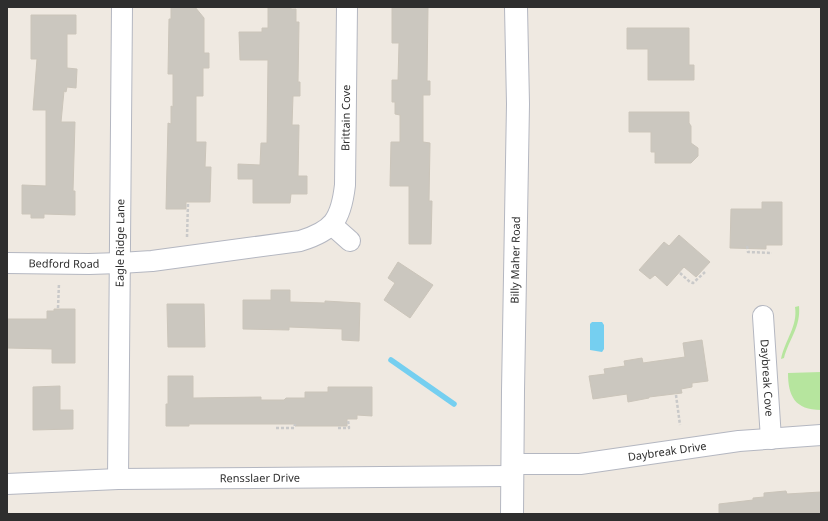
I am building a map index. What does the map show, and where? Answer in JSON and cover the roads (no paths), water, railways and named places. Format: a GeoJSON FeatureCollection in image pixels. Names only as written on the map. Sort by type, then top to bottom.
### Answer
{"type":"FeatureCollection","features":[{"type":"Feature","properties":{"kind":"main road","name":"Billy Maher Road"},"geometry":{"type":"LineString","coordinates":[[512,514],[518,104],[516,7]]}},
{"type":"Feature","properties":{"kind":"street","name":"Eagle Ridge Lane"},"geometry":{"type":"LineString","coordinates":[[118,479],[122,7]]}},
{"type":"Feature","properties":{"kind":"street","name":"Brittain Cove"},"geometry":{"type":"LineString","coordinates":[[120,263],[167,259],[300,242],[319,234],[332,225],[339,215],[343,203],[345,185],[347,7]]}},
{"type":"Feature","properties":{"kind":"street"},"geometry":{"type":"LineString","coordinates":[[332,225],[350,241]]}},
{"type":"Feature","properties":{"kind":"street","name":"Bedford Road"},"geometry":{"type":"LineString","coordinates":[[7,263],[120,263]]}},
{"type":"Feature","properties":{"kind":"street","name":"Daybreak Cove"},"geometry":{"type":"LineString","coordinates":[[763,316],[771,439]]}},
{"type":"Feature","properties":{"kind":"street","name":"Daybreak Drive"},"geometry":{"type":"LineString","coordinates":[[512,470],[580,464],[700,446],[821,435]]}},
{"type":"Feature","properties":{"kind":"street","name":"Rensslaer Drive"},"geometry":{"type":"LineString","coordinates":[[7,484],[118,479],[512,470]]}},
{"type":"Feature","properties":{"kind":"water"},"geometry":{"type":"Polygon","coordinates":[[[592,322],[602,322],[604,325],[604,349],[602,352],[590,350],[590,324],[592,322]]]}},
{"type":"Feature","properties":{"kind":"waterway"},"geometry":{"type":"LineString","coordinates":[[391,360],[454,404]]}}]}
